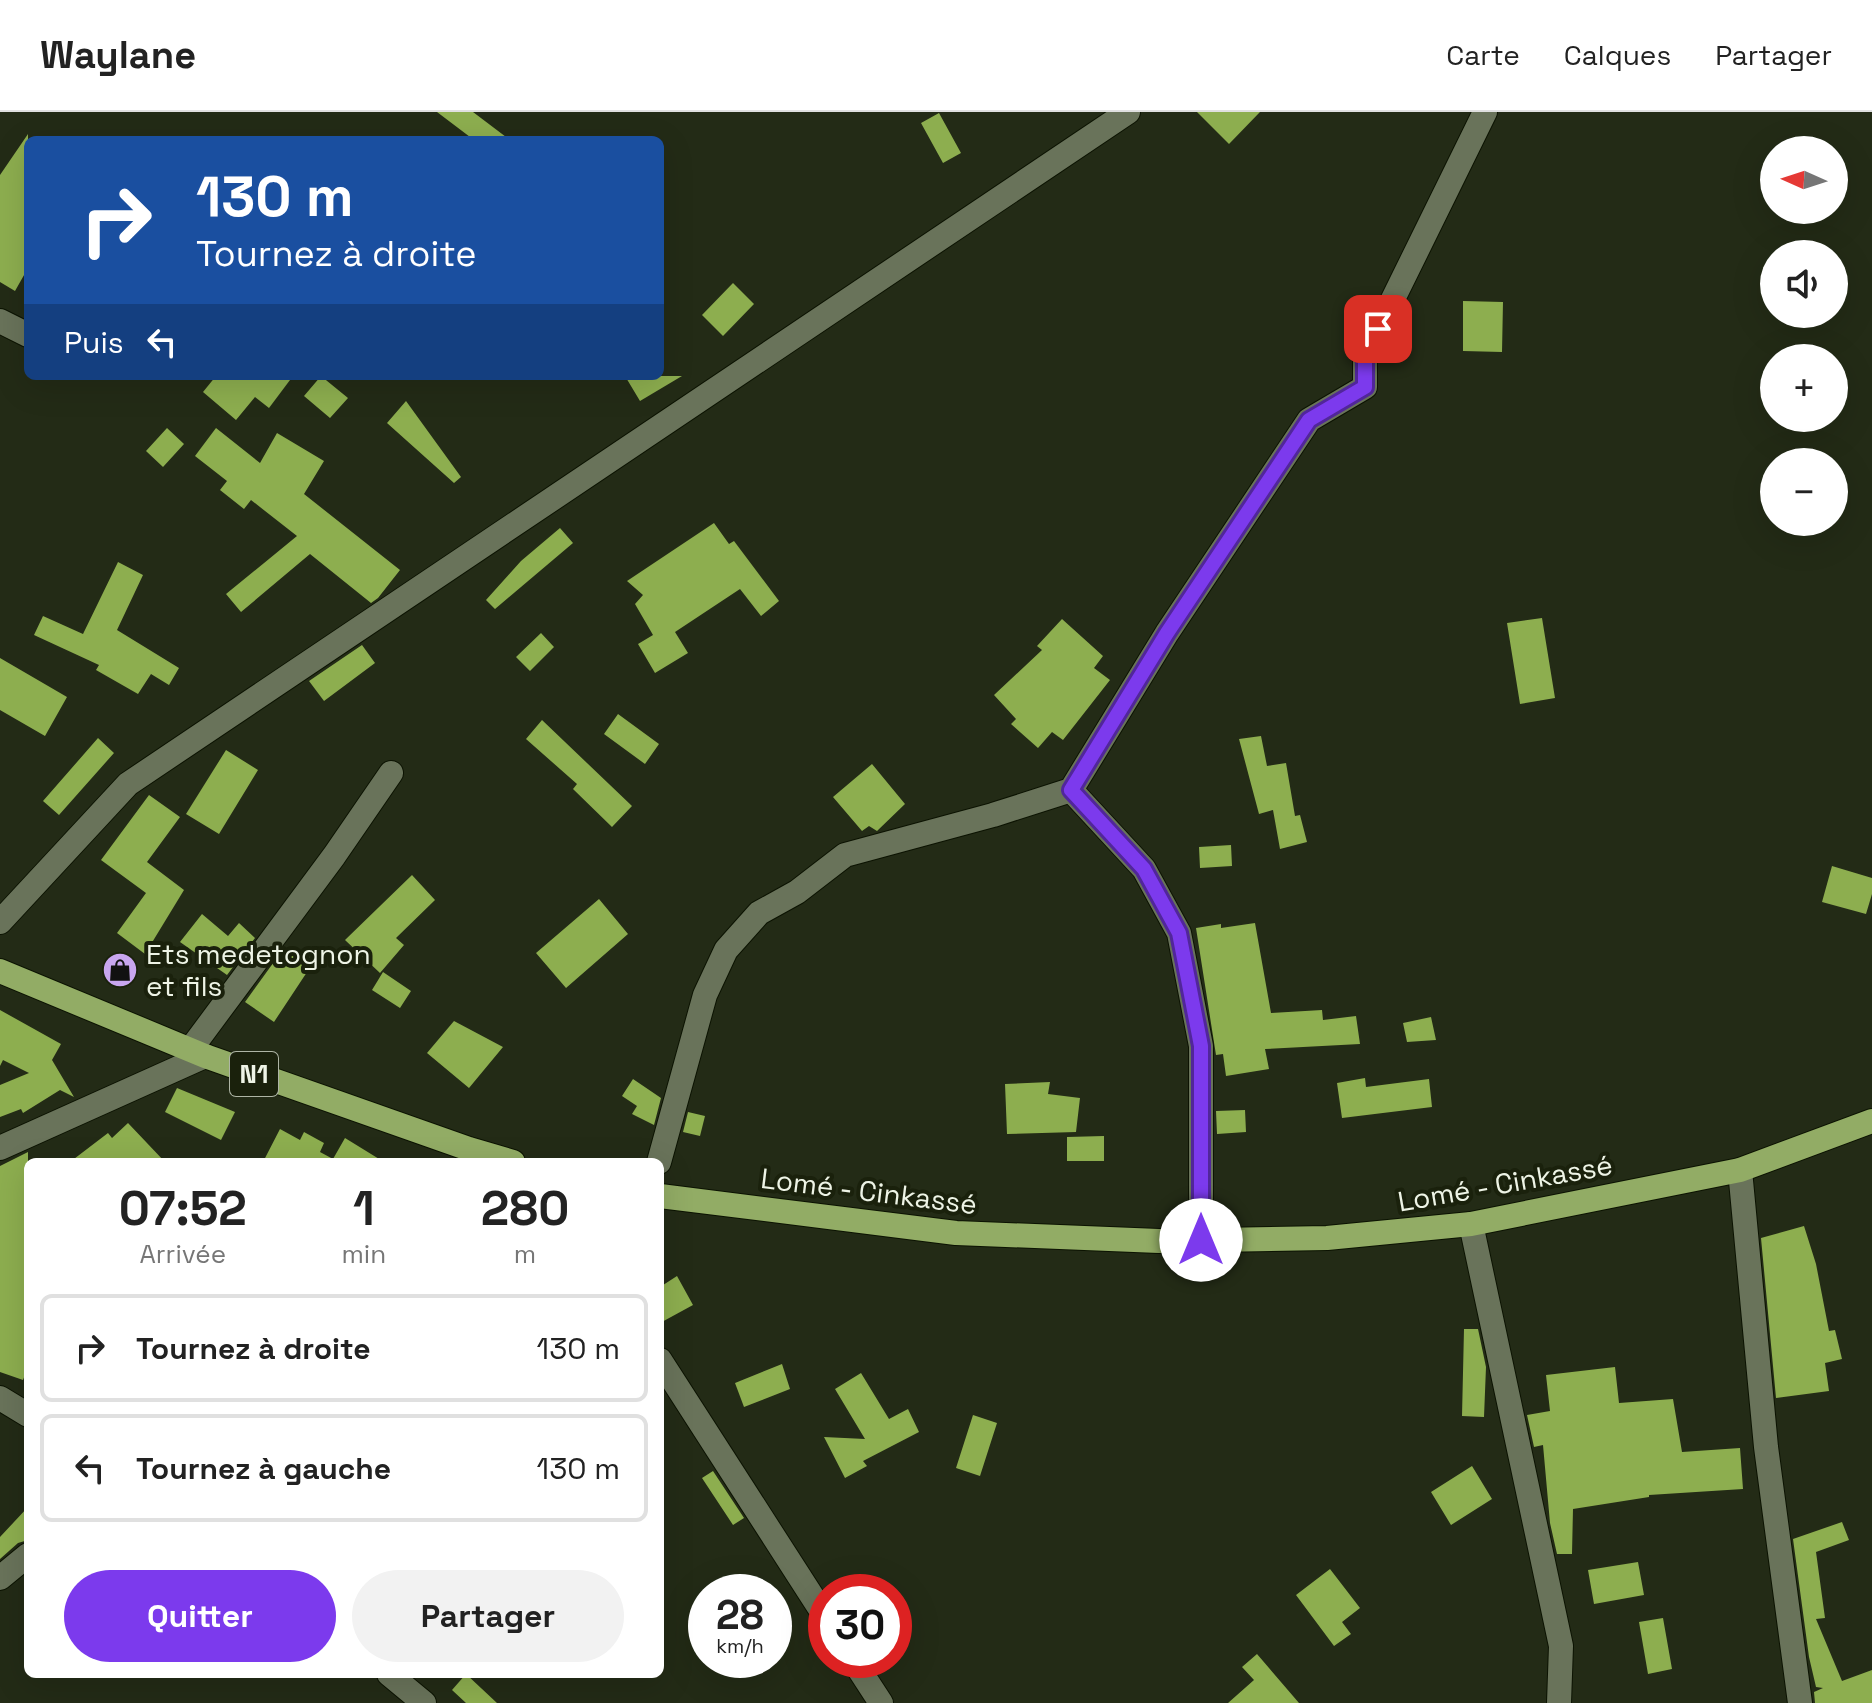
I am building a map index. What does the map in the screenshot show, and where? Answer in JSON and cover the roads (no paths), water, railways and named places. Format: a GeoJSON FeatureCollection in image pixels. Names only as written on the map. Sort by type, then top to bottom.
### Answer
{"type":"FeatureCollection","features":[{"type":"Feature","properties":{"kind":"highway","name":"N1"},"geometry":{"type":"LineString","coordinates":[[0,971],[197,1053],[463,1156]]}},
{"type":"Feature","properties":{"kind":"highway","name":"Lomé - Cinkassé"},"geometry":{"type":"LineString","coordinates":[[664,1196],[956,1233],[1201,1240],[1327,1238],[1471,1224],[1740,1170],[1872,1121]]}},
{"type":"Feature","properties":{"kind":"street"},"geometry":{"type":"LineString","coordinates":[[0,922],[128,784],[1128,112]]}},
{"type":"Feature","properties":{"kind":"street"},"geometry":{"type":"LineString","coordinates":[[660,1158],[705,995],[726,950],[759,913],[797,892],[845,855],[993,815],[1071,790],[1167,633],[1309,420],[1365,387],[1365,356],[1485,112]]}},
{"type":"Feature","properties":{"kind":"street"},"geometry":{"type":"LineString","coordinates":[[0,321],[24,333]]}},
{"type":"Feature","properties":{"kind":"street"},"geometry":{"type":"LineString","coordinates":[[0,1148],[197,1053],[391,773]]}},
{"type":"Feature","properties":{"kind":"street"},"geometry":{"type":"LineString","coordinates":[[1071,790],[1144,869],[1179,933],[1201,1046],[1201,1240]]}},
{"type":"Feature","properties":{"kind":"street"},"geometry":{"type":"LineString","coordinates":[[1740,1170],[1766,1447],[1800,1703]]}},
{"type":"Feature","properties":{"kind":"street"},"geometry":{"type":"LineString","coordinates":[[1471,1224],[1561,1646],[1559,1703]]}},
{"type":"Feature","properties":{"kind":"street"},"geometry":{"type":"LineString","coordinates":[[664,1366],[808,1590]]}},
{"type":"Feature","properties":{"kind":"street"},"geometry":{"type":"LineString","coordinates":[[0,1398],[24,1413]]}},
{"type":"Feature","properties":{"kind":"street"},"geometry":{"type":"LineString","coordinates":[[0,1578],[24,1558]]}},
{"type":"Feature","properties":{"kind":"street"},"geometry":{"type":"LineString","coordinates":[[394,1678],[424,1703]]}},
{"type":"Feature","properties":{"kind":"street"},"geometry":{"type":"LineString","coordinates":[[865,1678],[881,1703]]}},
{"type":"Feature","properties":{"kind":"place","name":"Ets medetognon et fils"},"geometry":{"type":"Point","coordinates":[120,970]}}]}
